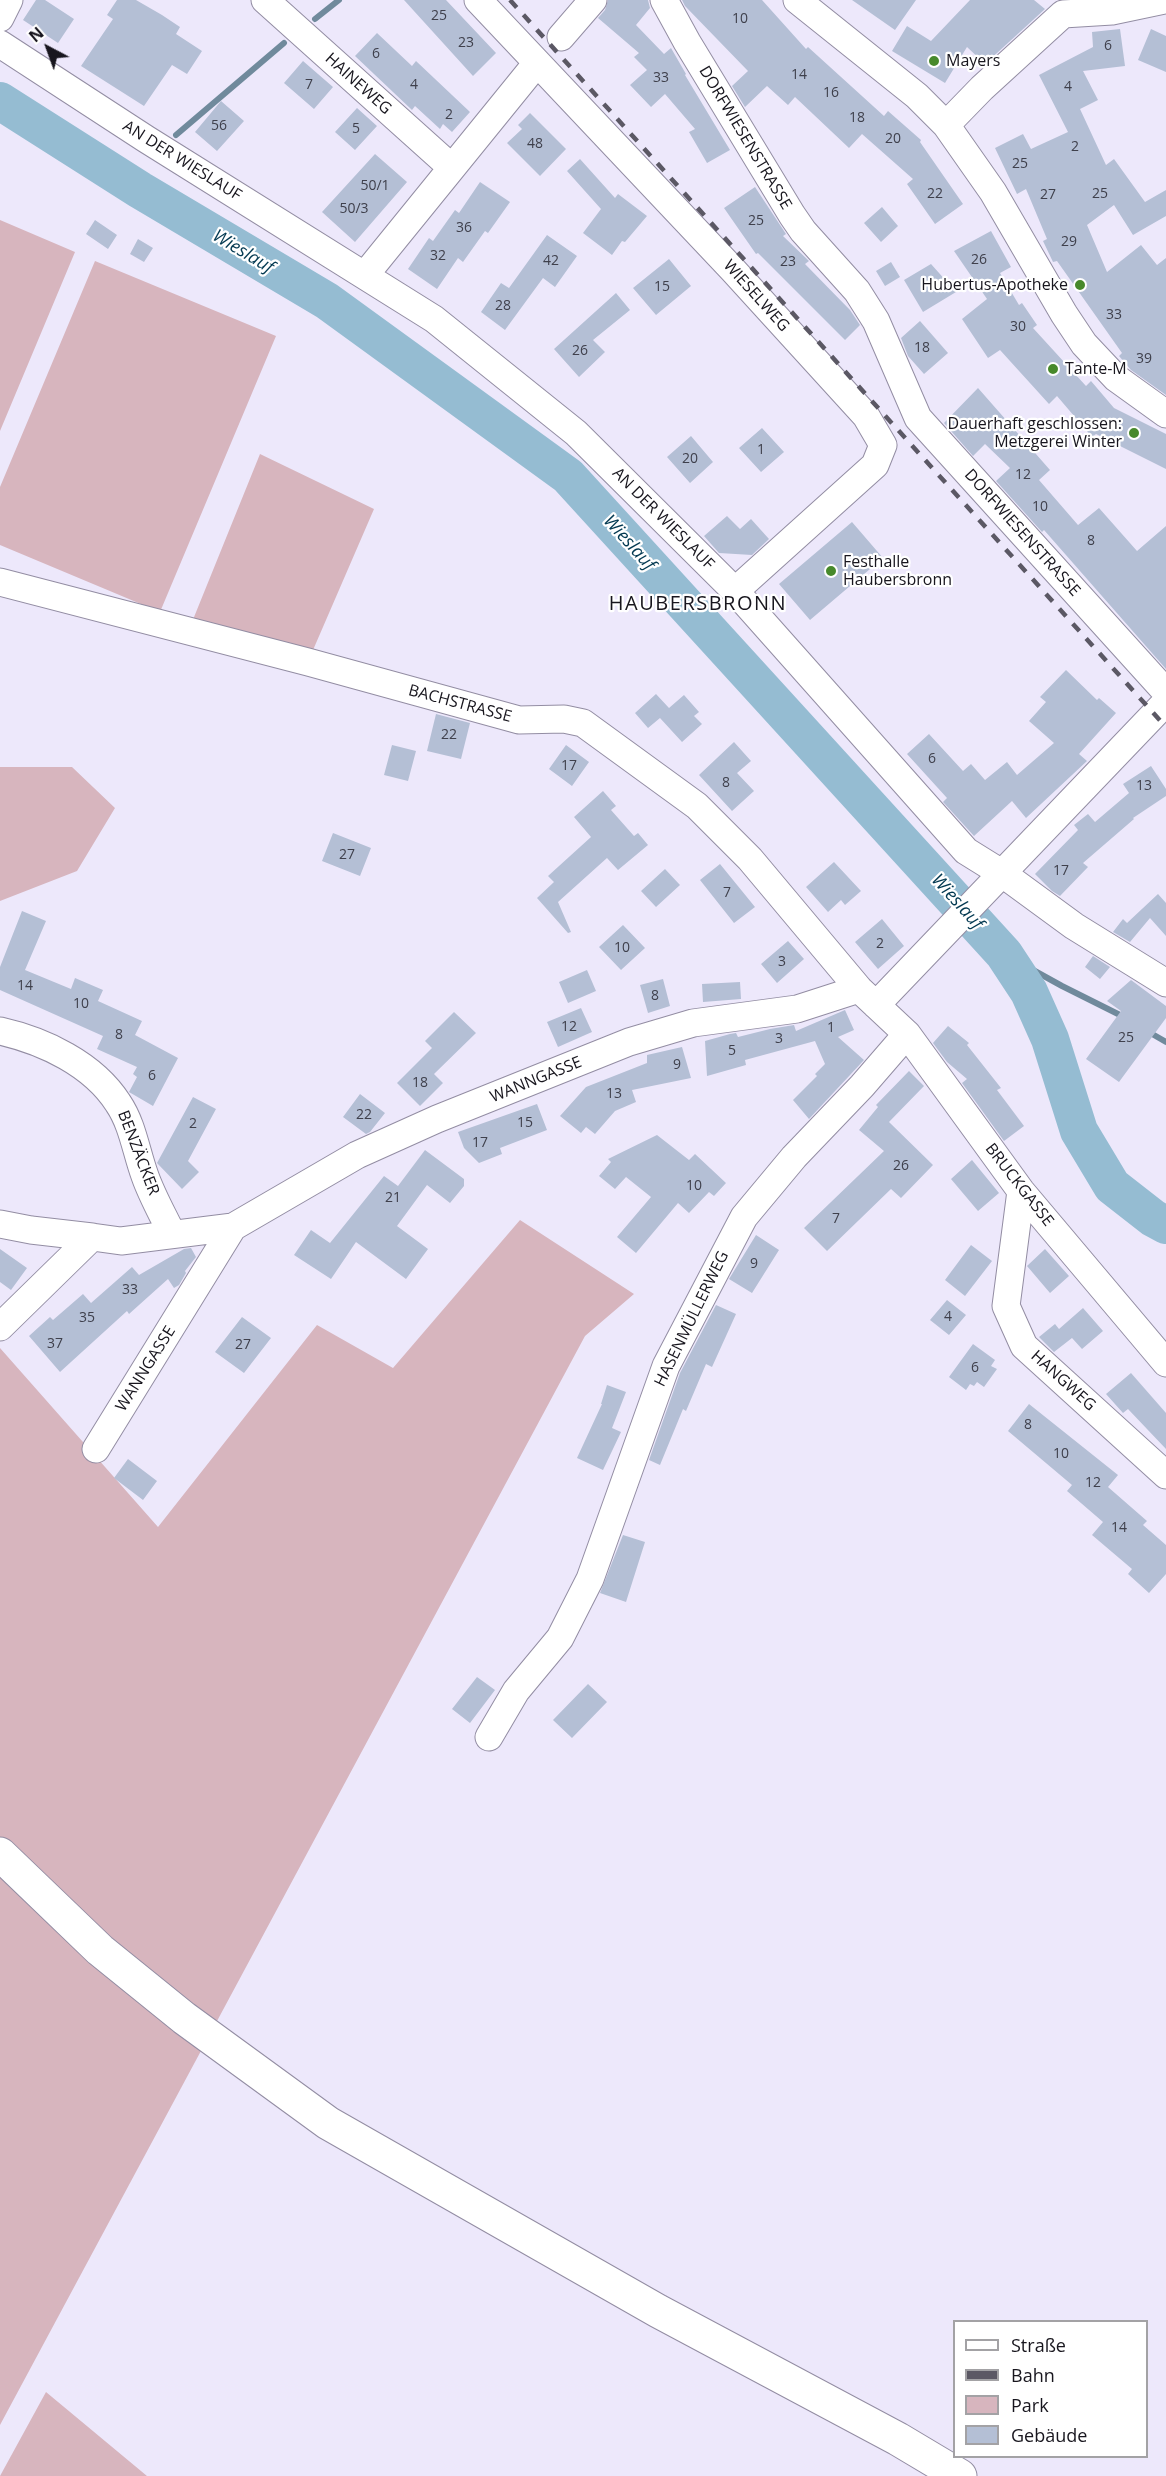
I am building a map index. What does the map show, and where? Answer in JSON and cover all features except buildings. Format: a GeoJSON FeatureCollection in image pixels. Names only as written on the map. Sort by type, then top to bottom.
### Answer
{"type":"FeatureCollection","features":[{"type":"Feature","properties":{"kind":"main road"},"geometry":{"type":"LineString","coordinates":[[0,1854],[100,1950],[184,2018],[328,2123],[658,2311],[898,2439],[960,2476]]}},
{"type":"Feature","properties":{"kind":"street"},"geometry":{"type":"LineString","coordinates":[[0,18],[9,0]]}},
{"type":"Feature","properties":{"kind":"street","name":"HAINEWEG"},"geometry":{"type":"LineString","coordinates":[[265,0],[451,167]]}},
{"type":"Feature","properties":{"kind":"street","name":"WIESELWEG"},"geometry":{"type":"LineString","coordinates":[[478,0],[725,261],[866,416],[883,445],[874,465],[735,591]]}},
{"type":"Feature","properties":{"kind":"street"},"geometry":{"type":"LineString","coordinates":[[561,37],[593,0]]}},
{"type":"Feature","properties":{"kind":"street","name":"DORFWIESENSTRASSE"},"geometry":{"type":"LineString","coordinates":[[664,0],[693,52],[792,214],[808,237],[856,291],[876,321],[918,418],[1166,692]]}},
{"type":"Feature","properties":{"kind":"street"},"geometry":{"type":"LineString","coordinates":[[797,0],[917,96],[946,125],[993,192],[1084,344],[1116,378],[1166,414]]}},
{"type":"Feature","properties":{"kind":"street"},"geometry":{"type":"LineString","coordinates":[[946,125],[1055,7],[1112,12],[1164,2]]}},
{"type":"Feature","properties":{"kind":"street","name":"AN DER WIESLAUF"},"geometry":{"type":"LineString","coordinates":[[0,44],[146,139],[434,319],[576,433],[735,591],[966,851],[997,880]]}},
{"type":"Feature","properties":{"kind":"street"},"geometry":{"type":"LineString","coordinates":[[365,275],[537,63]]}},
{"type":"Feature","properties":{"kind":"street","name":"BACHSTRASSE"},"geometry":{"type":"LineString","coordinates":[[0,582],[308,662],[519,720],[564,719],[583,723],[697,806],[750,859],[867,997]]}},
{"type":"Feature","properties":{"kind":"street"},"geometry":{"type":"LineString","coordinates":[[867,997],[937,942],[1166,702]]}},
{"type":"Feature","properties":{"kind":"street"},"geometry":{"type":"LineString","coordinates":[[997,880],[1166,983]]}},
{"type":"Feature","properties":{"kind":"street","name":"BRUCKGASSE"},"geometry":{"type":"LineString","coordinates":[[867,997],[907,1034],[1021,1191],[1166,1363]]}},
{"type":"Feature","properties":{"kind":"street","name":"WANNGASSE"},"geometry":{"type":"LineString","coordinates":[[0,1224],[121,1241],[233,1227],[357,1155],[437,1119],[629,1042],[693,1023],[867,997]]}},
{"type":"Feature","properties":{"kind":"street","name":"BENZÄCKER"},"geometry":{"type":"LineString","coordinates":[[0,1031],[29,1038],[64,1055],[92,1074],[118,1103],[135,1142],[144,1176],[172,1234]]}},
{"type":"Feature","properties":{"kind":"street","name":"HASENMÜLLERWEG"},"geometry":{"type":"LineString","coordinates":[[489,1737],[516,1691],[560,1638],[590,1579],[666,1366],[744,1217],[794,1157],[862,1086],[907,1034]]}},
{"type":"Feature","properties":{"kind":"street","name":"HANGWEG"},"geometry":{"type":"LineString","coordinates":[[1021,1191],[1006,1306],[1024,1346],[1166,1475]]}},
{"type":"Feature","properties":{"kind":"street","name":"WANNGASSE"},"geometry":{"type":"LineString","coordinates":[[96,1449],[233,1227]]}},
{"type":"Feature","properties":{"kind":"street"},"geometry":{"type":"LineString","coordinates":[[0,1327],[92,1237]]}},
{"type":"Feature","properties":{"kind":"green space"},"geometry":{"type":"Polygon","coordinates":[[[0,220],[75,252],[0,431],[0,220]]]}},
{"type":"Feature","properties":{"kind":"green space"},"geometry":{"type":"Polygon","coordinates":[[[95,261],[276,336],[160,612],[0,545],[0,487],[95,261]]]}},
{"type":"Feature","properties":{"kind":"green space"},"geometry":{"type":"Polygon","coordinates":[[[260,454],[374,509],[310,657],[190,627],[260,454]]]}},
{"type":"Feature","properties":{"kind":"green space"},"geometry":{"type":"Polygon","coordinates":[[[0,767],[72,767],[115,808],[77,871],[0,901],[0,767]]]}},
{"type":"Feature","properties":{"kind":"green space"},"geometry":{"type":"Polygon","coordinates":[[[520,1220],[634,1294],[585,1336],[0,2425],[0,1348],[158,1527],[317,1325],[393,1368],[520,1220]]]}},
{"type":"Feature","properties":{"kind":"green space"},"geometry":{"type":"Polygon","coordinates":[[[46,2392],[147,2476],[0,2476],[46,2392]]]}},
{"type":"Feature","properties":{"kind":"waterway"},"geometry":{"type":"LineString","coordinates":[[315,19],[339,0]]}},
{"type":"Feature","properties":{"kind":"waterway"},"geometry":{"type":"LineString","coordinates":[[176,135],[284,43]]}},
{"type":"Feature","properties":{"kind":"waterway","name":"Wieslauf"},"geometry":{"type":"LineString","coordinates":[[0,101],[140,190],[327,301],[568,476],[1004,954],[1029,992],[1050,1039],[1079,1131],[1112,1186],[1153,1218],[1166,1225]]}},
{"type":"Feature","properties":{"kind":"waterway"},"geometry":{"type":"LineString","coordinates":[[1004,954],[1126,1018]]}},
{"type":"Feature","properties":{"kind":"waterway"},"geometry":{"type":"LineString","coordinates":[[1147,1031],[1166,1042]]}},
{"type":"Feature","properties":{"kind":"railway"},"geometry":{"type":"LineString","coordinates":[[510,0],[1166,727]]}},
{"type":"Feature","properties":{"kind":"place","name":"Mayers"},"geometry":{"type":"Point","coordinates":[934,61]}},
{"type":"Feature","properties":{"kind":"place","name":"Hubertus-Apotheke"},"geometry":{"type":"Point","coordinates":[1080,285]}},
{"type":"Feature","properties":{"kind":"place","name":"Tante-M"},"geometry":{"type":"Point","coordinates":[1053,369]}},
{"type":"Feature","properties":{"kind":"place","name":"Dauerhaft geschlossen: Metzgerei Winter"},"geometry":{"type":"Point","coordinates":[1134,433]}},
{"type":"Feature","properties":{"kind":"place","name":"Festhalle Haubersbronn"},"geometry":{"type":"Point","coordinates":[831,571]}},
{"type":"Feature","properties":{"kind":"district","name":"HAUBERSBRONN"},"geometry":{"type":"Point","coordinates":[698,604]}}]}
